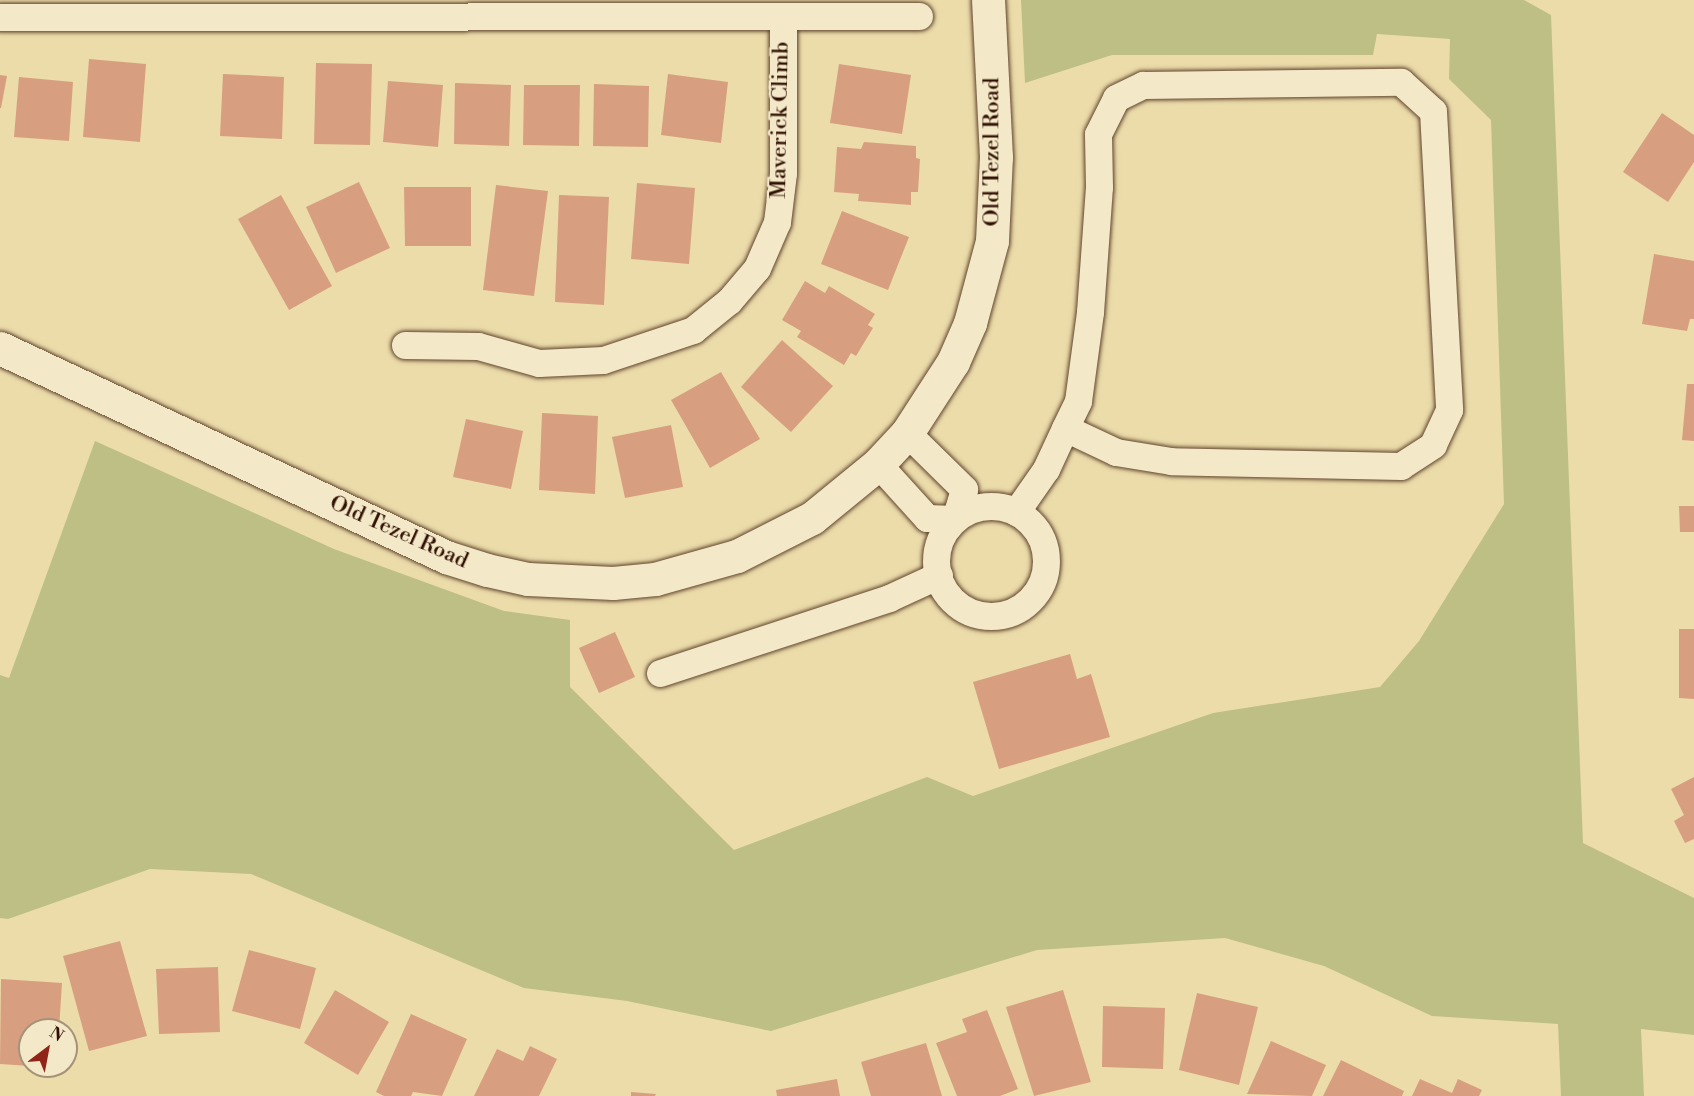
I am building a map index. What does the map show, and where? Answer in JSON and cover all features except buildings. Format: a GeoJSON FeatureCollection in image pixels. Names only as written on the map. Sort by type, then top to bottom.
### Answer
{"type":"FeatureCollection","features":[{"type":"Feature","properties":{"kind":"street","name":"Old Tezel Road"},"geometry":{"type":"LineString","coordinates":[[0,348],[446,557],[528,579],[613,583],[696,570],[785,534],[846,493],[907,433],[931,399],[961,342],[983,283],[992,241],[996,157],[988,0]]}},
{"type":"Feature","properties":{"kind":"street"},"geometry":{"type":"LineString","coordinates":[[0,16],[919,16]]}},
{"type":"Feature","properties":{"kind":"street","name":"Maverick Climb"},"geometry":{"type":"LineString","coordinates":[[405,345],[478,346],[540,363],[603,360],[693,330],[729,301],[757,268],[777,222],[783,173],[783,16]]}},
{"type":"Feature","properties":{"kind":"street"},"geometry":{"type":"LineString","coordinates":[[1016,512],[1046,469],[1065,428],[1078,401],[1090,312],[1099,187],[1098,135],[1116,98],[1143,85],[1401,82],[1433,111],[1449,410],[1433,446],[1401,466],[1170,461],[1116,452],[1065,428]]}},
{"type":"Feature","properties":{"kind":"street"},"geometry":{"type":"LineString","coordinates":[[878,464],[927,518],[955,519],[971,509],[989,506],[1016,512],[1037,530],[1045,547],[1047,565],[1042,584],[1032,599],[1001,615],[983,615],[952,599],[939,575],[937,549],[955,519],[964,489],[907,433]]}},
{"type":"Feature","properties":{"kind":"street"},"geometry":{"type":"LineString","coordinates":[[660,673],[889,598],[939,575]]}},
{"type":"Feature","properties":{"kind":"green space"},"geometry":{"type":"Polygon","coordinates":[[[1021,0],[1524,0],[1551,15],[1583,843],[1694,898],[1694,1035],[1641,1029],[1644,1096],[1561,1096],[1558,1024],[1432,1016],[1324,966],[1225,938],[1037,950],[771,1031],[627,1001],[524,988],[251,874],[150,869],[8,919],[0,918],[0,675],[9,678],[95,441],[334,549],[504,611],[570,620],[570,687],[734,850],[927,777],[973,796],[1213,713],[1380,687],[1419,641],[1504,504],[1491,120],[1449,79],[1450,39],[1377,34],[1373,55],[1112,55],[1025,83],[1021,0]]]}}]}
